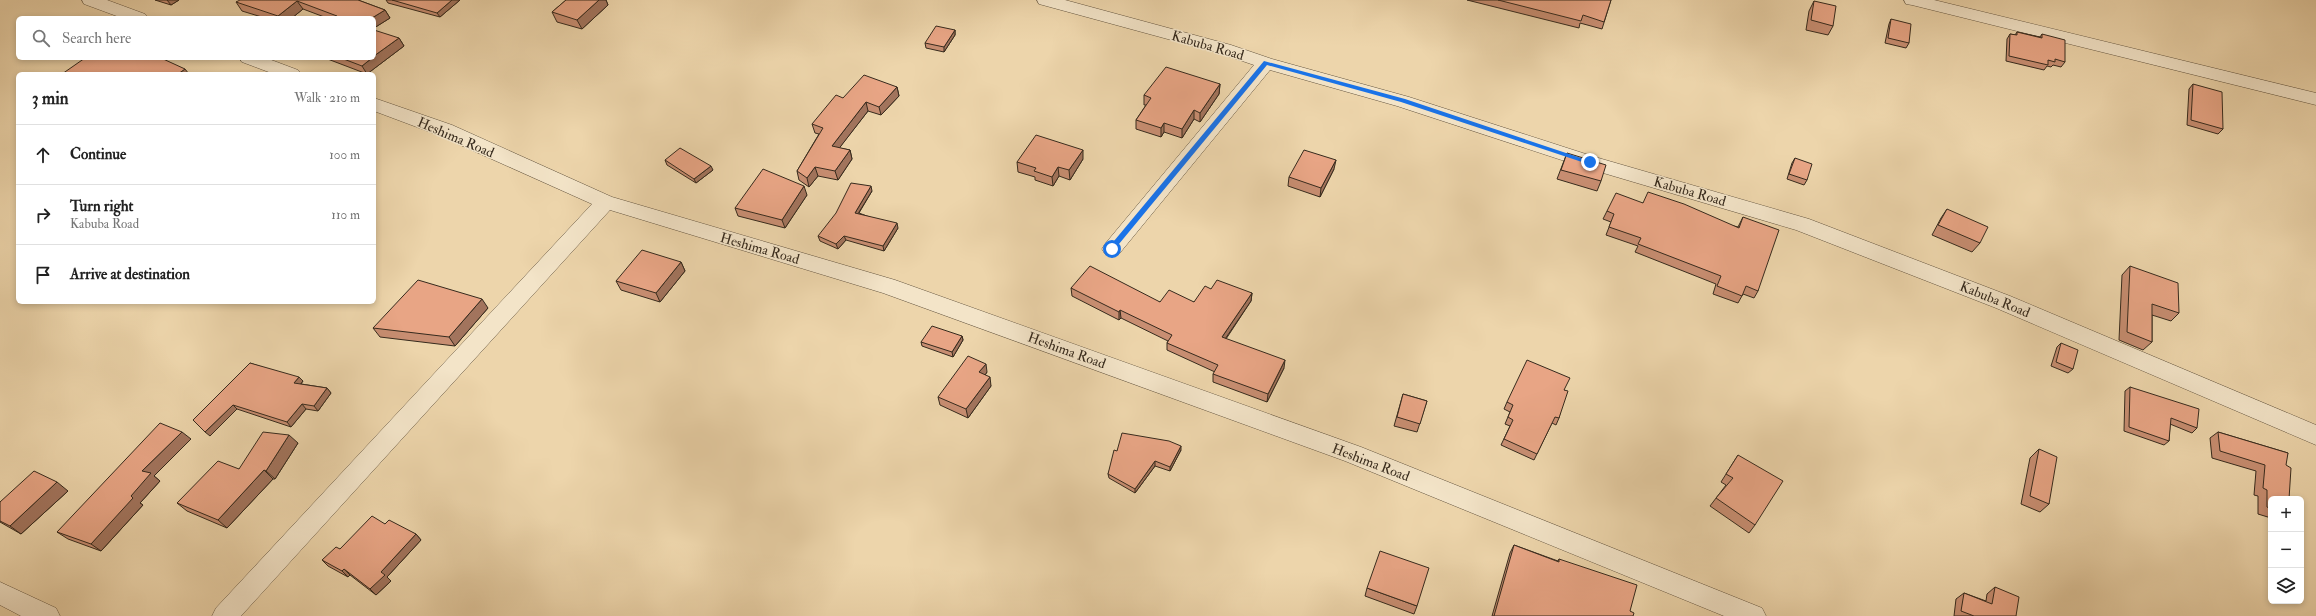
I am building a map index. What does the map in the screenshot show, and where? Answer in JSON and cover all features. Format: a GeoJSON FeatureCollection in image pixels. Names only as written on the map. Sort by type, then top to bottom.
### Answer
{"type":"FeatureCollection","features":[{"type":"Feature","properties":{"kind":"street"},"geometry":{"type":"LineString","coordinates":[[90,0],[134,16]]}},
{"type":"Feature","properties":{"kind":"street","name":"Kabuba Road"},"geometry":{"type":"LineString","coordinates":[[1045,0],[1225,49],[1266,63],[1403,101],[1590,162],[1802,224],[2003,302],[2316,435]]}},
{"type":"Feature","properties":{"kind":"street"},"geometry":{"type":"LineString","coordinates":[[1912,0],[2316,99]]}},
{"type":"Feature","properties":{"kind":"street"},"geometry":{"type":"LineString","coordinates":[[254,60],[286,72]]}},
{"type":"Feature","properties":{"kind":"street"},"geometry":{"type":"LineString","coordinates":[[1112,249],[1266,63]]}},
{"type":"Feature","properties":{"kind":"street","name":"Heshima Road"},"geometry":{"type":"LineString","coordinates":[[376,105],[445,130],[606,202],[888,286],[1353,454],[1753,616]]}},
{"type":"Feature","properties":{"kind":"street"},"geometry":{"type":"LineString","coordinates":[[226,616],[606,202]]}},
{"type":"Feature","properties":{"kind":"street"},"geometry":{"type":"LineString","coordinates":[[0,593],[47,616]]}},
{"type":"Feature","properties":{"kind":"building"},"geometry":{"type":"Polygon","coordinates":[[[240,0],[358,0],[385,10],[375,16],[337,16],[297,1],[278,16],[236,2],[240,0]]]}},
{"type":"Feature","properties":{"kind":"building"},"geometry":{"type":"Polygon","coordinates":[[[392,0],[452,0],[437,13],[392,0]]]}},
{"type":"Feature","properties":{"kind":"building"},"geometry":{"type":"Polygon","coordinates":[[[566,0],[599,0],[577,20],[552,12],[566,0]]]}},
{"type":"Feature","properties":{"kind":"building"},"geometry":{"type":"Polygon","coordinates":[[[1498,0],[1611,0],[1604,22],[1583,15],[1581,21],[1498,0]]]}},
{"type":"Feature","properties":{"kind":"building"},"geometry":{"type":"Polygon","coordinates":[[[1814,1],[1836,6],[1833,26],[1811,20],[1814,1]]]}},
{"type":"Feature","properties":{"kind":"building"},"geometry":{"type":"Polygon","coordinates":[[[1891,19],[1911,24],[1909,43],[1888,38],[1891,19]]]}},
{"type":"Feature","properties":{"kind":"building"},"geometry":{"type":"Polygon","coordinates":[[[936,26],[955,30],[944,47],[925,43],[936,26]]]}},
{"type":"Feature","properties":{"kind":"building"},"geometry":{"type":"Polygon","coordinates":[[[376,31],[399,38],[376,55],[376,31]]]}},
{"type":"Feature","properties":{"kind":"building"},"geometry":{"type":"Polygon","coordinates":[[[2017,32],[2042,38],[2042,34],[2065,40],[2065,62],[2055,59],[2055,62],[2048,60],[2048,65],[2009,56],[2010,34],[2017,35],[2017,32]]]}},
{"type":"Feature","properties":{"kind":"building"},"geometry":{"type":"Polygon","coordinates":[[[82,60],[165,60],[185,69],[181,72],[65,72],[82,60]]]}},
{"type":"Feature","properties":{"kind":"building"},"geometry":{"type":"Polygon","coordinates":[[[346,60],[370,60],[362,66],[346,60]]]}},
{"type":"Feature","properties":{"kind":"building"},"geometry":{"type":"Polygon","coordinates":[[[1166,67],[1220,84],[1200,113],[1194,110],[1182,129],[1164,123],[1161,128],[1136,120],[1151,98],[1144,95],[1166,67]]]}},
{"type":"Feature","properties":{"kind":"building"},"geometry":{"type":"Polygon","coordinates":[[[864,75],[897,87],[879,107],[866,102],[832,146],[850,150],[835,171],[815,167],[807,178],[797,171],[823,128],[812,124],[836,95],[843,98],[864,75]]]}},
{"type":"Feature","properties":{"kind":"building"},"geometry":{"type":"Polygon","coordinates":[[[2193,84],[2222,92],[2223,129],[2191,120],[2193,84]]]}},
{"type":"Feature","properties":{"kind":"building"},"geometry":{"type":"Polygon","coordinates":[[[1036,135],[1083,150],[1069,170],[1058,167],[1052,177],[1034,171],[1036,168],[1017,162],[1036,135]]]}},
{"type":"Feature","properties":{"kind":"building"},"geometry":{"type":"Polygon","coordinates":[[[680,148],[711,166],[694,179],[665,160],[680,148]]]}},
{"type":"Feature","properties":{"kind":"building"},"geometry":{"type":"Polygon","coordinates":[[[1304,150],[1336,160],[1321,188],[1289,177],[1304,150]]]}},
{"type":"Feature","properties":{"kind":"building"},"geometry":{"type":"Polygon","coordinates":[[[1567,153],[1606,165],[1601,181],[1561,170],[1567,153]]]}},
{"type":"Feature","properties":{"kind":"building"},"geometry":{"type":"Polygon","coordinates":[[[1795,158],[1812,164],[1807,180],[1789,174],[1795,158]]]}},
{"type":"Feature","properties":{"kind":"building"},"geometry":{"type":"Polygon","coordinates":[[[763,169],[804,186],[782,220],[735,208],[763,169]]]}},
{"type":"Feature","properties":{"kind":"building"},"geometry":{"type":"Polygon","coordinates":[[[851,183],[871,186],[855,213],[897,223],[883,246],[844,236],[836,244],[818,236],[836,213],[851,183]]]}},
{"type":"Feature","properties":{"kind":"building"},"geometry":{"type":"Polygon","coordinates":[[[1648,192],[1684,204],[1739,228],[1743,217],[1779,230],[1758,291],[1746,286],[1742,296],[1717,286],[1721,276],[1638,244],[1641,238],[1609,227],[1614,214],[1607,211],[1616,193],[1643,203],[1648,192]]]}},
{"type":"Feature","properties":{"kind":"building"},"geometry":{"type":"Polygon","coordinates":[[[1947,209],[1988,227],[1980,243],[1938,225],[1947,209]]]}},
{"type":"Feature","properties":{"kind":"building"},"geometry":{"type":"Polygon","coordinates":[[[642,250],[681,262],[656,293],[616,281],[642,250]]]}},
{"type":"Feature","properties":{"kind":"building"},"geometry":{"type":"Polygon","coordinates":[[[1090,266],[1160,302],[1169,290],[1194,302],[1205,286],[1211,289],[1217,280],[1252,293],[1222,337],[1285,360],[1268,394],[1213,374],[1218,365],[1167,343],[1172,335],[1120,310],[1119,312],[1071,288],[1090,266]]]}},
{"type":"Feature","properties":{"kind":"building"},"geometry":{"type":"Polygon","coordinates":[[[2130,266],[2178,283],[2179,313],[2152,304],[2152,342],[2127,332],[2130,266]]]}},
{"type":"Feature","properties":{"kind":"building"},"geometry":{"type":"Polygon","coordinates":[[[418,280],[482,299],[449,337],[373,328],[418,280]]]}},
{"type":"Feature","properties":{"kind":"building"},"geometry":{"type":"Polygon","coordinates":[[[932,326],[962,336],[952,352],[921,342],[932,326]]]}},
{"type":"Feature","properties":{"kind":"building"},"geometry":{"type":"Polygon","coordinates":[[[2061,343],[2078,350],[2073,369],[2056,362],[2061,343]]]}},
{"type":"Feature","properties":{"kind":"building"},"geometry":{"type":"Polygon","coordinates":[[[968,356],[986,364],[979,372],[990,377],[966,409],[938,397],[968,356]]]}},
{"type":"Feature","properties":{"kind":"building"},"geometry":{"type":"Polygon","coordinates":[[[1527,360],[1570,378],[1564,390],[1568,391],[1559,418],[1555,417],[1537,454],[1504,439],[1513,420],[1508,417],[1513,405],[1507,402],[1527,360]]]}},
{"type":"Feature","properties":{"kind":"building"},"geometry":{"type":"Polygon","coordinates":[[[250,363],[299,377],[294,383],[327,388],[314,406],[302,404],[287,422],[233,405],[205,432],[193,420],[250,363]]]}},
{"type":"Feature","properties":{"kind":"building"},"geometry":{"type":"Polygon","coordinates":[[[2130,387],[2199,409],[2197,428],[2171,418],[2169,441],[2129,427],[2130,387]]]}},
{"type":"Feature","properties":{"kind":"building"},"geometry":{"type":"Polygon","coordinates":[[[1403,394],[1427,401],[1420,424],[1397,417],[1403,394]]]}},
{"type":"Feature","properties":{"kind":"building"},"geometry":{"type":"Polygon","coordinates":[[[160,423],[182,432],[142,471],[151,473],[131,496],[133,498],[91,544],[57,532],[160,423]]]}},
{"type":"Feature","properties":{"kind":"building"},"geometry":{"type":"Polygon","coordinates":[[[263,432],[289,435],[266,471],[264,470],[218,520],[177,503],[218,461],[239,469],[263,432]]]}},
{"type":"Feature","properties":{"kind":"building"},"geometry":{"type":"Polygon","coordinates":[[[2218,432],[2288,453],[2286,465],[2291,468],[2289,496],[2268,496],[2267,507],[2267,490],[2263,488],[2265,465],[2220,451],[2218,432]]]}},
{"type":"Feature","properties":{"kind":"building"},"geometry":{"type":"Polygon","coordinates":[[[1122,433],[1169,441],[1181,446],[1170,467],[1155,461],[1135,489],[1108,474],[1114,450],[1117,451],[1122,433]]]}},
{"type":"Feature","properties":{"kind":"building"},"geometry":{"type":"Polygon","coordinates":[[[2039,449],[2057,457],[2049,504],[2030,496],[2039,449]]]}},
{"type":"Feature","properties":{"kind":"building"},"geometry":{"type":"Polygon","coordinates":[[[1738,455],[1783,481],[1755,525],[1716,498],[1733,478],[1726,474],[1738,455]]]}},
{"type":"Feature","properties":{"kind":"building"},"geometry":{"type":"Polygon","coordinates":[[[34,471],[57,482],[10,526],[0,521],[0,502],[34,471]]]}},
{"type":"Feature","properties":{"kind":"building"},"geometry":{"type":"Polygon","coordinates":[[[372,516],[385,524],[389,520],[416,534],[381,572],[385,575],[370,589],[344,569],[342,571],[322,560],[336,547],[340,549],[372,516]]]}},
{"type":"Feature","properties":{"kind":"building"},"geometry":{"type":"Polygon","coordinates":[[[1514,545],[1559,562],[1559,559],[1637,585],[1630,611],[1634,613],[1633,616],[1494,616],[1514,545]]]}},
{"type":"Feature","properties":{"kind":"building"},"geometry":{"type":"Polygon","coordinates":[[[1380,551],[1429,568],[1417,606],[1367,588],[1380,551]]]}},
{"type":"Feature","properties":{"kind":"building"},"geometry":{"type":"Polygon","coordinates":[[[1995,587],[2019,597],[2016,616],[1974,616],[1961,611],[1964,593],[1992,604],[1995,587]]]}},
{"type":"Feature","properties":{"kind":"route"},"geometry":{"type":"LineString","coordinates":[[1112,249],[1266,63],[1403,101],[1590,162]]}}]}
